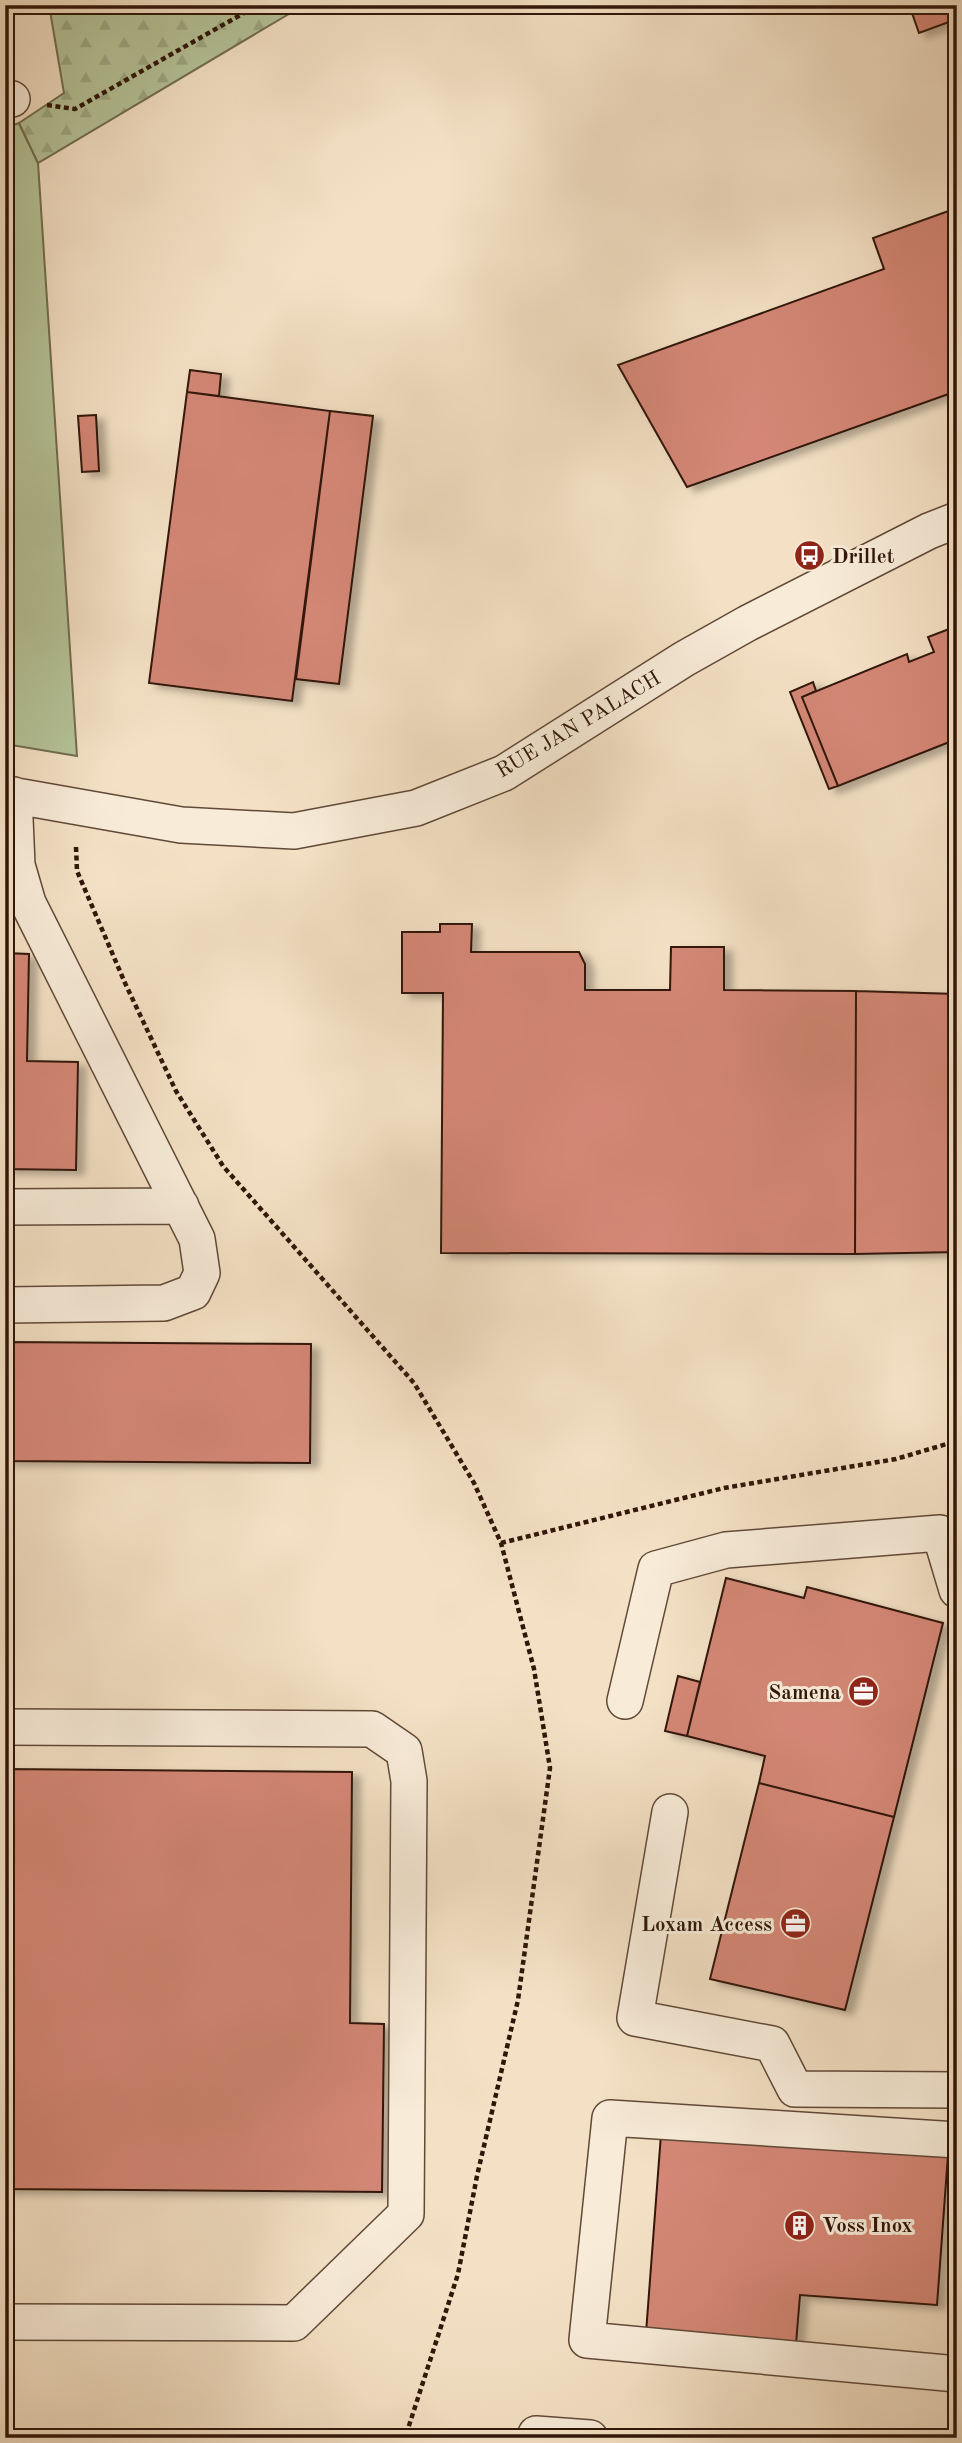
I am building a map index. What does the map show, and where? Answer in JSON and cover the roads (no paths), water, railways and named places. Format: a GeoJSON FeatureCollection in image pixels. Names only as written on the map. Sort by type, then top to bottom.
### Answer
{"type":"FeatureCollection","features":[{"type":"Feature","properties":{"kind":"street","name":"RUE JAN PALACH"},"geometry":{"type":"LineString","coordinates":[[10,794],[181,825],[294,831],[416,808],[504,773],[684,659],[748,623],[929,531],[957,520]]}},
{"type":"Feature","properties":{"kind":"street"},"geometry":{"type":"LineString","coordinates":[[5,1305],[164,1303],[193,1292],[202,1273],[197,1239],[181,1206],[20,915],[28,902],[17,865],[10,794]]}},
{"type":"Feature","properties":{"kind":"street"},"geometry":{"type":"LineString","coordinates":[[5,1207],[181,1206]]}},
{"type":"Feature","properties":{"kind":"street"},"geometry":{"type":"LineString","coordinates":[[625,1701],[656,1569],[726,1550],[940,1533],[957,1590]]}},
{"type":"Feature","properties":{"kind":"street"},"geometry":{"type":"LineString","coordinates":[[5,1727],[372,1729],[404,1751],[410,1781],[406,2214],[294,2323],[5,2322]]}},
{"type":"Feature","properties":{"kind":"street"},"geometry":{"type":"LineString","coordinates":[[670,1812],[635,2018],[772,2044],[795,2089],[957,2090]]}},
{"type":"Feature","properties":{"kind":"street"},"geometry":{"type":"LineString","coordinates":[[957,2140],[610,2118],[587,2340],[957,2374]]}},
{"type":"Feature","properties":{"kind":"street"},"geometry":{"type":"LineString","coordinates":[[536,2438],[536,2434],[590,2438]]}},
{"type":"Feature","properties":{"kind":"place","name":"Drillet"},"geometry":{"type":"Point","coordinates":[809,556]}},
{"type":"Feature","properties":{"kind":"place","name":"Samena"},"geometry":{"type":"Point","coordinates":[864,1692]}},
{"type":"Feature","properties":{"kind":"place","name":"Loxam Access"},"geometry":{"type":"Point","coordinates":[795,1924]}},
{"type":"Feature","properties":{"kind":"place","name":"Voss Inox"},"geometry":{"type":"Point","coordinates":[799,2225]}}]}
